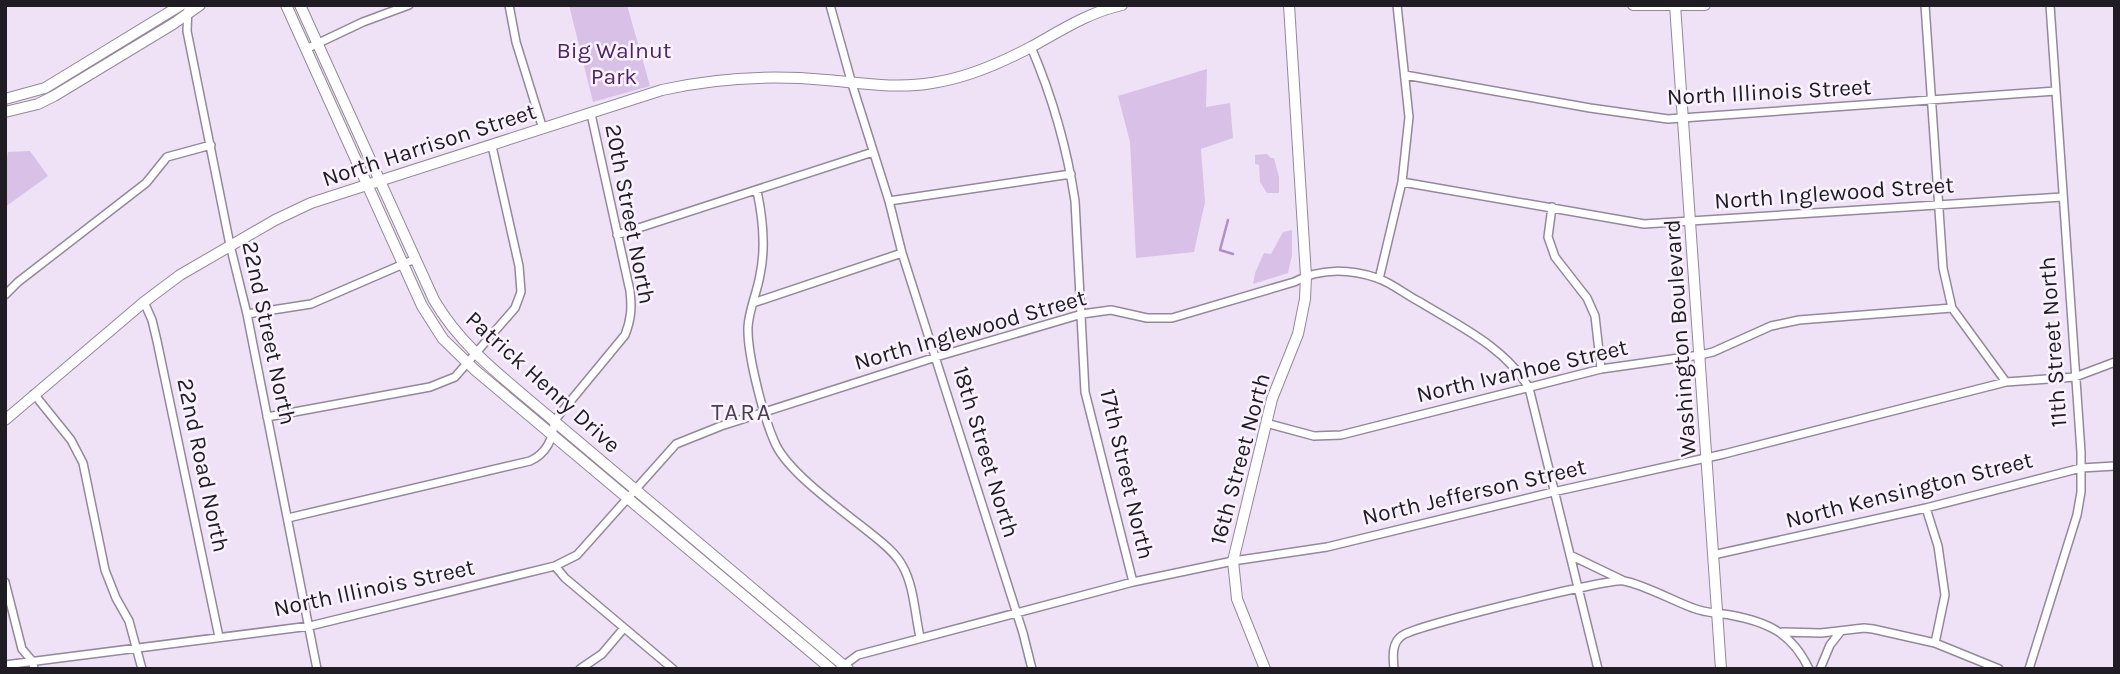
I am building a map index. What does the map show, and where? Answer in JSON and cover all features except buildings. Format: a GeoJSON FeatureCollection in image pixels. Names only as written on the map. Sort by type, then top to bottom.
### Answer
{"type":"FeatureCollection","features":[{"type":"Feature","properties":{"kind":"street"},"geometry":{"type":"LineString","coordinates":[[5,99],[45,88],[180,5]]}},
{"type":"Feature","properties":{"kind":"street"},"geometry":{"type":"LineString","coordinates":[[5,112],[38,104],[54,96],[187,10],[200,5]]}},
{"type":"Feature","properties":{"kind":"street","name":"Patrick Henry Drive"},"geometry":{"type":"LineString","coordinates":[[286,5],[403,264],[434,326],[466,363],[844,667]]}},
{"type":"Feature","properties":{"kind":"street","name":"Patrick Henry Drive"},"geometry":{"type":"LineString","coordinates":[[300,5],[445,319],[475,353],[831,669]]}},
{"type":"Feature","properties":{"kind":"street"},"geometry":{"type":"LineString","coordinates":[[306,49],[363,22],[410,5]]}},
{"type":"Feature","properties":{"kind":"street"},"geometry":{"type":"LineString","coordinates":[[509,5],[516,42],[543,129]]}},
{"type":"Feature","properties":{"kind":"street","name":"18th Street North"},"geometry":{"type":"LineString","coordinates":[[830,5],[902,253],[1032,669]]}},
{"type":"Feature","properties":{"kind":"street","name":"North Harrison Street"},"geometry":{"type":"LineString","coordinates":[[5,420],[180,275],[230,245],[311,203],[662,90],[702,81],[793,79],[902,86],[969,75],[1031,47],[1080,20],[1122,5]]}},
{"type":"Feature","properties":{"kind":"street","name":"16th Street North"},"geometry":{"type":"LineString","coordinates":[[1263,668],[1237,600],[1233,561],[1272,399],[1303,316],[1306,275],[1289,5]]}},
{"type":"Feature","properties":{"kind":"street"},"geometry":{"type":"LineString","coordinates":[[1397,5],[1409,117],[1402,182],[1379,279],[1493,347],[1522,376],[1529,388],[1598,669]]}},
{"type":"Feature","properties":{"kind":"street"},"geometry":{"type":"LineString","coordinates":[[1633,5],[1706,5]]}},
{"type":"Feature","properties":{"kind":"street"},"geometry":{"type":"LineString","coordinates":[[1925,5],[1943,268],[1952,309],[2006,382]]}},
{"type":"Feature","properties":{"kind":"street","name":"11th Street North"},"geometry":{"type":"LineString","coordinates":[[2029,669],[2077,515],[2081,468],[2050,5]]}},
{"type":"Feature","properties":{"kind":"street","name":"Washington Boulevard"},"geometry":{"type":"LineString","coordinates":[[1675,6],[1721,669]]}},
{"type":"Feature","properties":{"kind":"street","name":"22nd Street North"},"geometry":{"type":"LineString","coordinates":[[187,10],[187,31],[230,245],[247,314],[317,669]]}},
{"type":"Feature","properties":{"kind":"street","name":"17th Street North"},"geometry":{"type":"LineString","coordinates":[[1031,47],[1049,96],[1071,174],[1075,201],[1085,392],[1133,582]]}},
{"type":"Feature","properties":{"kind":"street","name":"North Illinois Street"},"geometry":{"type":"LineString","coordinates":[[1405,75],[1658,118],[1932,101],[2055,90]]}},
{"type":"Feature","properties":{"kind":"street","name":"20th Street North"},"geometry":{"type":"LineString","coordinates":[[554,421],[625,335],[632,309],[591,114]]}},
{"type":"Feature","properties":{"kind":"street"},"geometry":{"type":"LineString","coordinates":[[5,295],[146,183],[167,157],[211,145]]}},
{"type":"Feature","properties":{"kind":"street"},"geometry":{"type":"LineString","coordinates":[[267,417],[430,387],[455,377],[515,308],[521,292],[519,266],[492,146]]}},
{"type":"Feature","properties":{"kind":"street"},"geometry":{"type":"LineString","coordinates":[[617,235],[873,152]]}},
{"type":"Feature","properties":{"kind":"street"},"geometry":{"type":"LineString","coordinates":[[889,201],[1071,174]]}},
{"type":"Feature","properties":{"kind":"street","name":"North Inglewood Street"},"geometry":{"type":"LineString","coordinates":[[1402,182],[1644,224],[2062,197]]}},
{"type":"Feature","properties":{"kind":"street"},"geometry":{"type":"LineString","coordinates":[[757,191],[763,218],[763,250],[748,330],[765,413],[778,449],[794,469],[884,544],[903,566],[920,637]]}},
{"type":"Feature","properties":{"kind":"street"},"geometry":{"type":"LineString","coordinates":[[1552,207],[1548,237],[1555,257],[1573,277],[1595,316],[1601,369]]}},
{"type":"Feature","properties":{"kind":"street"},"geometry":{"type":"LineString","coordinates":[[753,303],[902,253]]}},
{"type":"Feature","properties":{"kind":"street"},"geometry":{"type":"LineString","coordinates":[[247,314],[311,304],[415,259]]}},
{"type":"Feature","properties":{"kind":"street","name":"North Inglewood Street"},"geometry":{"type":"LineString","coordinates":[[632,494],[676,444],[721,426],[936,357],[1082,314],[1111,310],[1147,318],[1172,318],[1294,282],[1306,275],[1334,271],[1379,279]]}},
{"type":"Feature","properties":{"kind":"street","name":"22nd Road North"},"geometry":{"type":"LineString","coordinates":[[144,303],[157,341],[219,637]]}},
{"type":"Feature","properties":{"kind":"street","name":"North Ivanhoe Street"},"geometry":{"type":"LineString","coordinates":[[1266,423],[1314,436],[1340,435],[1601,369],[1713,352],[1771,326],[1799,320],[1952,309]]}},
{"type":"Feature","properties":{"kind":"street","name":"North Jefferson Street"},"geometry":{"type":"LineString","coordinates":[[844,667],[858,655],[1133,582],[1233,561],[1327,547],[1707,458],[2006,382],[2075,377],[2115,362]]}},
{"type":"Feature","properties":{"kind":"street"},"geometry":{"type":"LineString","coordinates":[[34,394],[71,440],[83,463],[105,570],[116,598],[130,621],[142,669]]}},
{"type":"Feature","properties":{"kind":"street"},"geometry":{"type":"LineString","coordinates":[[288,518],[530,461],[540,457],[554,436],[554,421]]}},
{"type":"Feature","properties":{"kind":"street","name":"North Kensington Street"},"geometry":{"type":"LineString","coordinates":[[1713,555],[1926,508],[2081,468],[2115,466]]}},
{"type":"Feature","properties":{"kind":"street","name":"North Illinois Street"},"geometry":{"type":"LineString","coordinates":[[5,665],[34,665],[138,647],[310,626],[555,566],[577,555],[632,494]]}},
{"type":"Feature","properties":{"kind":"street"},"geometry":{"type":"LineString","coordinates":[[1926,508],[1938,546],[1945,595],[1935,643]]}},
{"type":"Feature","properties":{"kind":"street"},"geometry":{"type":"LineString","coordinates":[[1570,555],[1698,610],[1750,620],[1782,632],[1821,633],[1874,629],[1935,643],[1999,669]]}},
{"type":"Feature","properties":{"kind":"street"},"geometry":{"type":"LineString","coordinates":[[555,566],[565,578],[673,669]]}},
{"type":"Feature","properties":{"kind":"street"},"geometry":{"type":"LineString","coordinates":[[1394,669],[1395,645],[1401,635],[1429,625],[1579,588],[1623,580]]}},
{"type":"Feature","properties":{"kind":"street"},"geometry":{"type":"LineString","coordinates":[[5,582],[22,649],[34,665]]}},
{"type":"Feature","properties":{"kind":"street"},"geometry":{"type":"LineString","coordinates":[[580,669],[602,654],[624,628]]}},
{"type":"Feature","properties":{"kind":"street"},"geometry":{"type":"LineString","coordinates":[[1820,669],[1830,645],[1841,631]]}},
{"type":"Feature","properties":{"kind":"street"},"geometry":{"type":"LineString","coordinates":[[1782,632],[1794,644],[1809,669]]}},
{"type":"Feature","properties":{"kind":"green space","name":"Big Walnut Park"},"geometry":{"type":"Polygon","coordinates":[[[569,5],[627,5],[650,86],[593,102],[569,5]]]}},
{"type":"Feature","properties":{"kind":"green space"},"geometry":{"type":"Polygon","coordinates":[[[1207,69],[1206,107],[1230,103],[1233,138],[1201,149],[1205,202],[1194,252],[1136,258],[1130,142],[1118,96],[1207,69]]]}},
{"type":"Feature","properties":{"kind":"green space"},"geometry":{"type":"Polygon","coordinates":[[[30,151],[48,176],[5,207],[8,152],[30,151]]]}},
{"type":"Feature","properties":{"kind":"green space"},"geometry":{"type":"Polygon","coordinates":[[[1267,154],[1274,158],[1279,177],[1279,193],[1267,193],[1260,182],[1259,165],[1255,164],[1255,155],[1267,154]]]}},
{"type":"Feature","properties":{"kind":"green space"},"geometry":{"type":"Polygon","coordinates":[[[1292,230],[1292,255],[1288,273],[1253,284],[1264,253],[1271,254],[1283,232],[1292,230]]]}},
{"type":"Feature","properties":{"kind":"waterway"},"geometry":{"type":"LineString","coordinates":[[1228,220],[1220,250],[1233,254]]}},
{"type":"Feature","properties":{"kind":"district","name":"TARA"},"geometry":{"type":"Point","coordinates":[742,412]}}]}
